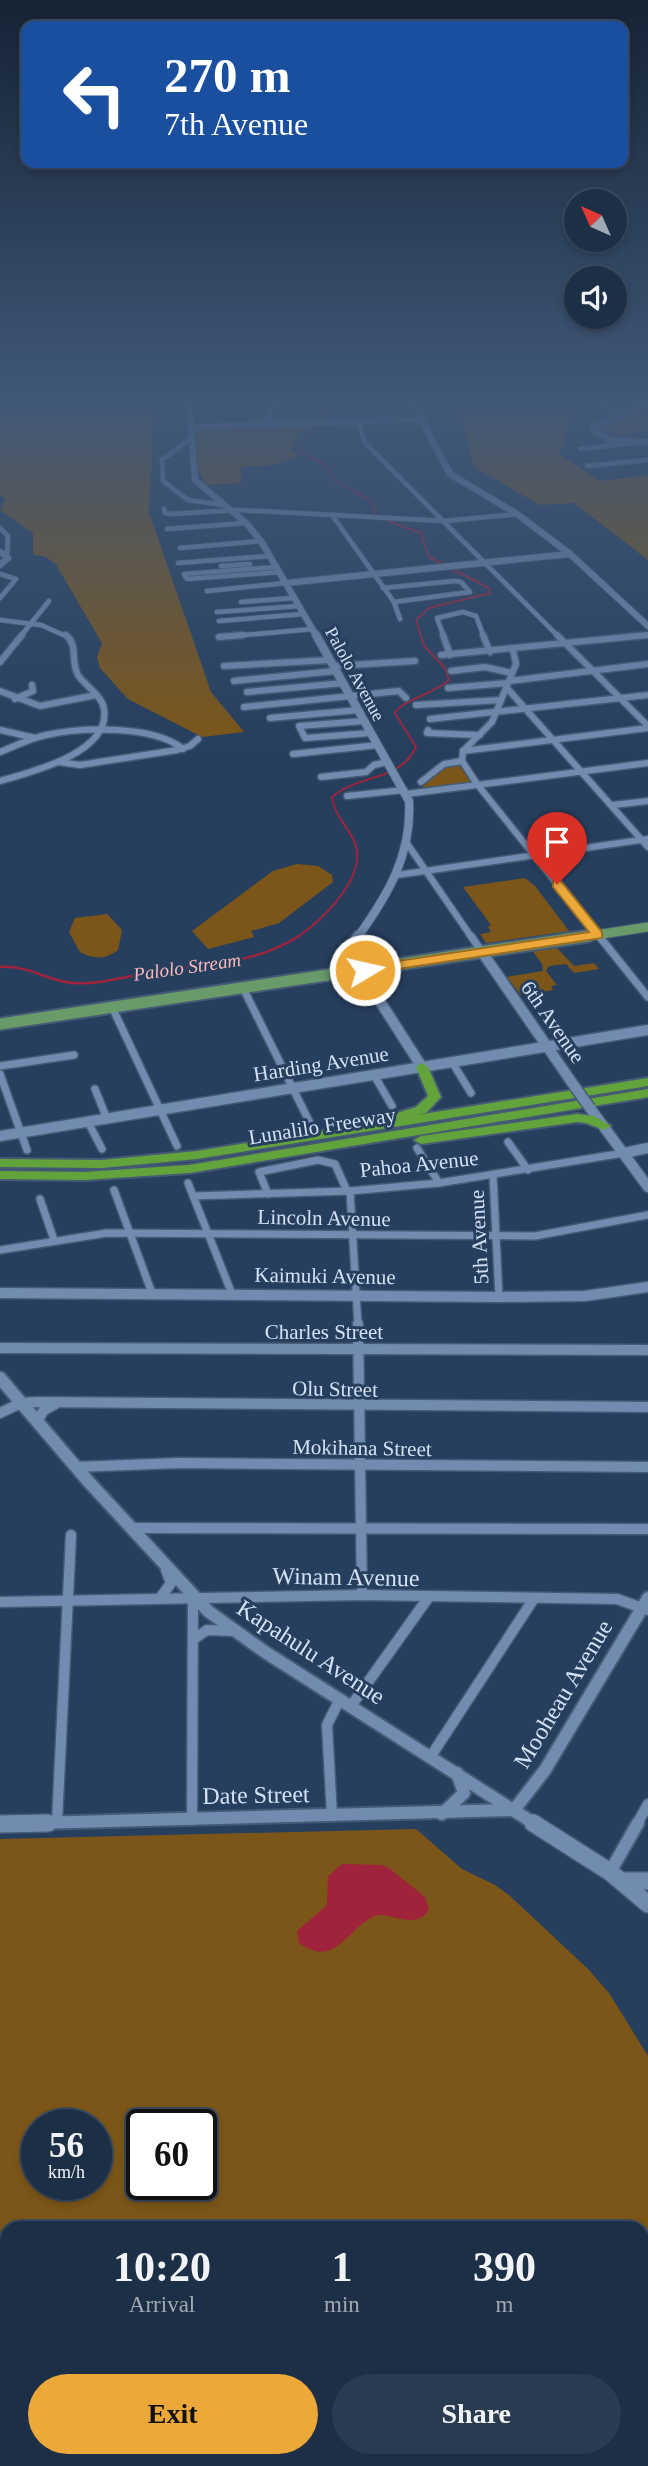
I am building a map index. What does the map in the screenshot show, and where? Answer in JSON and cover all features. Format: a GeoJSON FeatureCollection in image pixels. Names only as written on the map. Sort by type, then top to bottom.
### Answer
{"type":"FeatureCollection","features":[{"type":"Feature","properties":{"kind":"highway"},"geometry":{"type":"LineString","coordinates":[[250,1148],[421,1110],[435,1095],[422,1067]]}},
{"type":"Feature","properties":{"kind":"highway","name":"Lunalilo Freeway"},"geometry":{"type":"LineString","coordinates":[[0,1163],[102,1164],[250,1148],[648,1082]]}},
{"type":"Feature","properties":{"kind":"highway","name":"Lunalilo Freeway"},"geometry":{"type":"LineString","coordinates":[[0,1175],[134,1174],[283,1154],[648,1093]]}},
{"type":"Feature","properties":{"kind":"highway"},"geometry":{"type":"LineString","coordinates":[[283,1154],[502,1131],[577,1118],[586,1115],[590,1108]]}},
{"type":"Feature","properties":{"kind":"highway"},"geometry":{"type":"LineString","coordinates":[[577,1118],[589,1119],[604,1126]]}},
{"type":"Feature","properties":{"kind":"main road"},"geometry":{"type":"LineString","coordinates":[[0,1024],[648,928]]}},
{"type":"Feature","properties":{"kind":"main road"},"geometry":{"type":"LineString","coordinates":[[243,988],[274,987],[366,970]]}},
{"type":"Feature","properties":{"kind":"street","name":"Palolo Avenue"},"geometry":{"type":"LineString","coordinates":[[238,517],[261,541],[295,598],[405,792],[411,811],[397,875],[387,895],[332,973]]}},
{"type":"Feature","properties":{"kind":"street"},"geometry":{"type":"LineString","coordinates":[[334,517],[394,602],[400,619]]}},
{"type":"Feature","properties":{"kind":"street"},"geometry":{"type":"LineString","coordinates":[[381,517],[445,521],[485,517]]}},
{"type":"Feature","properties":{"kind":"street"},"geometry":{"type":"LineString","coordinates":[[441,517],[648,727]]}},
{"type":"Feature","properties":{"kind":"street"},"geometry":{"type":"LineString","coordinates":[[521,517],[570,554],[648,626]]}},
{"type":"Feature","properties":{"kind":"street"},"geometry":{"type":"LineString","coordinates":[[167,530],[246,523]]}},
{"type":"Feature","properties":{"kind":"street"},"geometry":{"type":"LineString","coordinates":[[0,528],[8,536],[7,557],[0,565]]}},
{"type":"Feature","properties":{"kind":"street"},"geometry":{"type":"LineString","coordinates":[[180,548],[261,541]]}},
{"type":"Feature","properties":{"kind":"street"},"geometry":{"type":"LineString","coordinates":[[0,552],[7,557]]}},
{"type":"Feature","properties":{"kind":"street"},"geometry":{"type":"LineString","coordinates":[[207,590],[570,554]]}},
{"type":"Feature","properties":{"kind":"street"},"geometry":{"type":"LineString","coordinates":[[178,563],[275,564]]}},
{"type":"Feature","properties":{"kind":"street"},"geometry":{"type":"LineString","coordinates":[[275,564],[187,579],[184,574],[275,564]]}},
{"type":"Feature","properties":{"kind":"street"},"geometry":{"type":"LineString","coordinates":[[178,570],[275,564]]}},
{"type":"Feature","properties":{"kind":"street"},"geometry":{"type":"LineString","coordinates":[[0,574],[15,578],[0,598]]}},
{"type":"Feature","properties":{"kind":"street"},"geometry":{"type":"LineString","coordinates":[[383,588],[454,581],[461,582],[470,592],[394,602]]}},
{"type":"Feature","properties":{"kind":"street"},"geometry":{"type":"LineString","coordinates":[[242,602],[295,598]]}},
{"type":"Feature","properties":{"kind":"street"},"geometry":{"type":"LineString","coordinates":[[0,662],[49,601]]}},
{"type":"Feature","properties":{"kind":"street"},"geometry":{"type":"LineString","coordinates":[[217,612],[299,606]]}},
{"type":"Feature","properties":{"kind":"street"},"geometry":{"type":"LineString","coordinates":[[450,655],[437,618],[459,612],[476,616],[490,652]]}},
{"type":"Feature","properties":{"kind":"street"},"geometry":{"type":"LineString","coordinates":[[219,621],[303,614]]}},
{"type":"Feature","properties":{"kind":"street"},"geometry":{"type":"LineString","coordinates":[[0,620],[55,629],[71,639],[76,672],[104,709],[100,732],[82,749],[59,762],[0,781]]}},
{"type":"Feature","properties":{"kind":"street"},"geometry":{"type":"LineString","coordinates":[[219,637],[313,629]]}},
{"type":"Feature","properties":{"kind":"street"},"geometry":{"type":"LineString","coordinates":[[441,655],[648,635]]}},
{"type":"Feature","properties":{"kind":"street"},"geometry":{"type":"LineString","coordinates":[[513,650],[516,662],[496,714],[490,726],[463,751],[462,761],[477,784],[648,997]]}},
{"type":"Feature","properties":{"kind":"street"},"geometry":{"type":"LineString","coordinates":[[224,666],[415,661]]}},
{"type":"Feature","properties":{"kind":"street"},"geometry":{"type":"LineString","coordinates":[[448,688],[508,683],[648,664]]}},
{"type":"Feature","properties":{"kind":"street"},"geometry":{"type":"LineString","coordinates":[[234,681],[333,665]]}},
{"type":"Feature","properties":{"kind":"street"},"geometry":{"type":"LineString","coordinates":[[452,671],[485,667],[512,673]]}},
{"type":"Feature","properties":{"kind":"street"},"geometry":{"type":"LineString","coordinates":[[247,692],[344,683]]}},
{"type":"Feature","properties":{"kind":"street"},"geometry":{"type":"LineString","coordinates":[[508,683],[527,710],[648,846]]}},
{"type":"Feature","properties":{"kind":"street"},"geometry":{"type":"LineString","coordinates":[[15,699],[33,691],[32,685]]}},
{"type":"Feature","properties":{"kind":"street"},"geometry":{"type":"LineString","coordinates":[[0,691],[28,705],[47,707],[96,695]]}},
{"type":"Feature","properties":{"kind":"street"},"geometry":{"type":"LineString","coordinates":[[244,707],[399,691],[406,698]]}},
{"type":"Feature","properties":{"kind":"street"},"geometry":{"type":"LineString","coordinates":[[430,719],[496,714],[648,695]]}},
{"type":"Feature","properties":{"kind":"street"},"geometry":{"type":"LineString","coordinates":[[416,705],[501,700]]}},
{"type":"Feature","properties":{"kind":"street"},"geometry":{"type":"LineString","coordinates":[[270,718],[359,710]]}},
{"type":"Feature","properties":{"kind":"street"},"geometry":{"type":"LineString","coordinates":[[364,721],[299,726],[305,738],[370,733]]}},
{"type":"Feature","properties":{"kind":"street"},"geometry":{"type":"LineString","coordinates":[[463,751],[648,727]]}},
{"type":"Feature","properties":{"kind":"street"},"geometry":{"type":"LineString","coordinates":[[0,730],[35,738]]}},
{"type":"Feature","properties":{"kind":"street"},"geometry":{"type":"LineString","coordinates":[[428,730],[428,733],[480,736]]}},
{"type":"Feature","properties":{"kind":"street"},"geometry":{"type":"LineString","coordinates":[[0,752],[35,738],[80,731],[158,734],[183,749]]}},
{"type":"Feature","properties":{"kind":"street"},"geometry":{"type":"LineString","coordinates":[[59,762],[80,765],[183,749],[198,739]]}},
{"type":"Feature","properties":{"kind":"street"},"geometry":{"type":"LineString","coordinates":[[293,754],[378,745]]}},
{"type":"Feature","properties":{"kind":"street"},"geometry":{"type":"LineString","coordinates":[[422,782],[440,766],[462,761]]}},
{"type":"Feature","properties":{"kind":"street"},"geometry":{"type":"LineString","coordinates":[[347,796],[405,792],[648,763]]}},
{"type":"Feature","properties":{"kind":"street"},"geometry":{"type":"LineString","coordinates":[[321,777],[366,772],[374,765],[389,764]]}},
{"type":"Feature","properties":{"kind":"street"},"geometry":{"type":"LineString","coordinates":[[613,806],[648,801]]}},
{"type":"Feature","properties":{"kind":"street"},"geometry":{"type":"LineString","coordinates":[[397,875],[645,840]]}},
{"type":"Feature","properties":{"kind":"street","name":"6th Avenue"},"geometry":{"type":"LineString","coordinates":[[406,842],[546,1047],[648,1186]]}},
{"type":"Feature","properties":{"kind":"street"},"geometry":{"type":"LineString","coordinates":[[345,954],[349,964],[366,970],[363,975],[422,1067]]}},
{"type":"Feature","properties":{"kind":"street"},"geometry":{"type":"LineString","coordinates":[[274,987],[332,973]]}},
{"type":"Feature","properties":{"kind":"street"},"geometry":{"type":"LineString","coordinates":[[243,988],[310,1123]]}},
{"type":"Feature","properties":{"kind":"street"},"geometry":{"type":"LineString","coordinates":[[113,1009],[177,1146]]}},
{"type":"Feature","properties":{"kind":"street","name":"Harding Avenue"},"geometry":{"type":"LineString","coordinates":[[0,1136],[648,1030]]}},
{"type":"Feature","properties":{"kind":"street"},"geometry":{"type":"LineString","coordinates":[[0,1066],[74,1055]]}},
{"type":"Feature","properties":{"kind":"street"},"geometry":{"type":"LineString","coordinates":[[452,1062],[471,1093]]}},
{"type":"Feature","properties":{"kind":"street"},"geometry":{"type":"LineString","coordinates":[[0,1074],[27,1150]]}},
{"type":"Feature","properties":{"kind":"street"},"geometry":{"type":"LineString","coordinates":[[374,1075],[392,1106]]}},
{"type":"Feature","properties":{"kind":"street"},"geometry":{"type":"LineString","coordinates":[[95,1088],[107,1119]]}},
{"type":"Feature","properties":{"kind":"street"},"geometry":{"type":"LineString","coordinates":[[88,1122],[102,1149]]}},
{"type":"Feature","properties":{"kind":"street"},"geometry":{"type":"LineString","coordinates":[[508,1142],[527,1170]]}},
{"type":"Feature","properties":{"kind":"street"},"geometry":{"type":"LineString","coordinates":[[417,1148],[439,1183]]}},
{"type":"Feature","properties":{"kind":"street","name":"Pahoa Avenue"},"geometry":{"type":"LineString","coordinates":[[193,1196],[349,1191],[439,1183],[648,1148]]}},
{"type":"Feature","properties":{"kind":"street"},"geometry":{"type":"LineString","coordinates":[[268,1194],[259,1172],[328,1160],[335,1164],[349,1191],[358,1296],[362,1595]]}},
{"type":"Feature","properties":{"kind":"street","name":"5th Avenue"},"geometry":{"type":"LineString","coordinates":[[493,1175],[499,1297]]}},
{"type":"Feature","properties":{"kind":"street"},"geometry":{"type":"LineString","coordinates":[[188,1183],[232,1294]]}},
{"type":"Feature","properties":{"kind":"street"},"geometry":{"type":"LineString","coordinates":[[114,1190],[152,1293]]}},
{"type":"Feature","properties":{"kind":"street"},"geometry":{"type":"LineString","coordinates":[[40,1199],[54,1240]]}},
{"type":"Feature","properties":{"kind":"street","name":"Lincoln Avenue"},"geometry":{"type":"LineString","coordinates":[[0,1250],[107,1233],[536,1236],[648,1215]]}},
{"type":"Feature","properties":{"kind":"street","name":"Kaimuki Avenue"},"geometry":{"type":"LineString","coordinates":[[0,1293],[499,1297],[585,1296],[647,1288]]}},
{"type":"Feature","properties":{"kind":"street","name":"Charles Street"},"geometry":{"type":"LineString","coordinates":[[0,1348],[648,1350]]}},
{"type":"Feature","properties":{"kind":"street","name":"Kapahulu Avenue"},"geometry":{"type":"LineString","coordinates":[[0,1378],[193,1596],[235,1631],[616,1876],[648,1904]]}},
{"type":"Feature","properties":{"kind":"street"},"geometry":{"type":"LineString","coordinates":[[37,1421],[44,1410],[57,1403]]}},
{"type":"Feature","properties":{"kind":"street"},"geometry":{"type":"LineString","coordinates":[[0,1413],[21,1404]]}},
{"type":"Feature","properties":{"kind":"street","name":"Olu Street"},"geometry":{"type":"LineString","coordinates":[[21,1404],[648,1407]]}},
{"type":"Feature","properties":{"kind":"street","name":"Mokihana Street"},"geometry":{"type":"LineString","coordinates":[[76,1466],[179,1463],[648,1467]]}},
{"type":"Feature","properties":{"kind":"street"},"geometry":{"type":"LineString","coordinates":[[131,1528],[648,1529]]}},
{"type":"Feature","properties":{"kind":"street"},"geometry":{"type":"LineString","coordinates":[[57,1822],[71,1535]]}},
{"type":"Feature","properties":{"kind":"street"},"geometry":{"type":"LineString","coordinates":[[161,1597],[171,1583],[163,1563]]}},
{"type":"Feature","properties":{"kind":"street","name":"Winam Avenue"},"geometry":{"type":"LineString","coordinates":[[0,1602],[193,1596],[362,1595],[533,1600],[617,1599],[646,1605]]}},
{"type":"Feature","properties":{"kind":"street"},"geometry":{"type":"LineString","coordinates":[[192,1820],[193,1596]]}},
{"type":"Feature","properties":{"kind":"street"},"geometry":{"type":"LineString","coordinates":[[332,1816],[327,1725],[428,1598]]}},
{"type":"Feature","properties":{"kind":"street"},"geometry":{"type":"LineString","coordinates":[[431,1756],[533,1600]]}},
{"type":"Feature","properties":{"kind":"street","name":"Mooheau Avenue"},"geometry":{"type":"LineString","coordinates":[[514,1810],[545,1770],[646,1605]]}},
{"type":"Feature","properties":{"kind":"street"},"geometry":{"type":"LineString","coordinates":[[194,1639],[207,1630],[235,1631]]}},
{"type":"Feature","properties":{"kind":"street"},"geometry":{"type":"LineString","coordinates":[[442,1814],[464,1793],[457,1773]]}},
{"type":"Feature","properties":{"kind":"street"},"geometry":{"type":"LineString","coordinates":[[648,1804],[616,1876],[648,1881]]}},
{"type":"Feature","properties":{"kind":"street","name":"Date Street"},"geometry":{"type":"LineString","coordinates":[[0,1824],[514,1810]]}},
{"type":"Feature","properties":{"kind":"shaded area"},"geometry":{"type":"Polygon","coordinates":[[[10,517],[151,517],[211,692],[244,732],[202,737],[128,699],[100,668],[97,657],[102,643],[55,563],[44,556],[33,555],[33,533],[10,517]]]}},
{"type":"Feature","properties":{"kind":"shaded area"},"geometry":{"type":"Polygon","coordinates":[[[592,517],[648,517],[648,560],[592,517]]]}},
{"type":"Feature","properties":{"kind":"shaded area"},"geometry":{"type":"Polygon","coordinates":[[[448,764],[459,765],[472,783],[417,792],[448,764]]]}},
{"type":"Feature","properties":{"kind":"shaded area"},"geometry":{"type":"Polygon","coordinates":[[[297,864],[318,866],[332,875],[333,882],[279,923],[251,931],[254,937],[208,949],[192,931],[273,871],[297,864]]]}},
{"type":"Feature","properties":{"kind":"shaded area"},"geometry":{"type":"Polygon","coordinates":[[[525,878],[535,886],[569,931],[486,943],[480,934],[491,932],[488,927],[491,925],[463,887],[525,878]]]}},
{"type":"Feature","properties":{"kind":"shaded area"},"geometry":{"type":"Polygon","coordinates":[[[107,914],[122,930],[118,950],[108,956],[99,957],[80,952],[69,932],[75,918],[107,914]]]}},
{"type":"Feature","properties":{"kind":"shaded area"},"geometry":{"type":"Polygon","coordinates":[[[555,946],[574,966],[594,963],[599,969],[574,973],[566,964],[549,966],[546,971],[557,985],[551,986],[553,990],[521,995],[507,977],[543,971],[542,964],[532,950],[555,946]]]}},
{"type":"Feature","properties":{"kind":"shaded area"},"geometry":{"type":"Polygon","coordinates":[[[416,1829],[462,1869],[495,1885],[510,1896],[588,1969],[609,1993],[648,2056],[648,2221],[0,2221],[0,1839],[416,1829]]]}},
{"type":"Feature","properties":{"kind":"shaded area"},"geometry":{"type":"Polygon","coordinates":[[[342,1864],[383,1865],[389,1868],[425,1897],[429,1909],[425,1915],[413,1920],[377,1915],[332,1949],[323,1952],[312,1950],[299,1943],[297,1931],[327,1905],[328,1876],[342,1864]]]}},
{"type":"Feature","properties":{"kind":"waterway","name":"Palolo Stream"},"geometry":{"type":"LineString","coordinates":[[382,519],[421,533],[429,557],[445,565]]}},
{"type":"Feature","properties":{"kind":"waterway","name":"Palolo Stream"},"geometry":{"type":"LineString","coordinates":[[298,936],[341,896],[355,868],[357,854],[354,841],[335,809],[332,797],[354,784],[389,772],[409,758],[416,747],[395,713],[404,704],[449,680],[445,668],[424,646],[416,620],[429,608],[490,593],[489,588],[450,568]]}},
{"type":"Feature","properties":{"kind":"waterway","name":"Palolo Stream"},"geometry":{"type":"LineString","coordinates":[[0,967],[20,968],[63,982],[93,983],[247,958],[298,936]]}},
{"type":"Feature","properties":{"kind":"route"},"geometry":{"type":"LineString","coordinates":[[365,970],[597,935],[557,884]]}}]}
